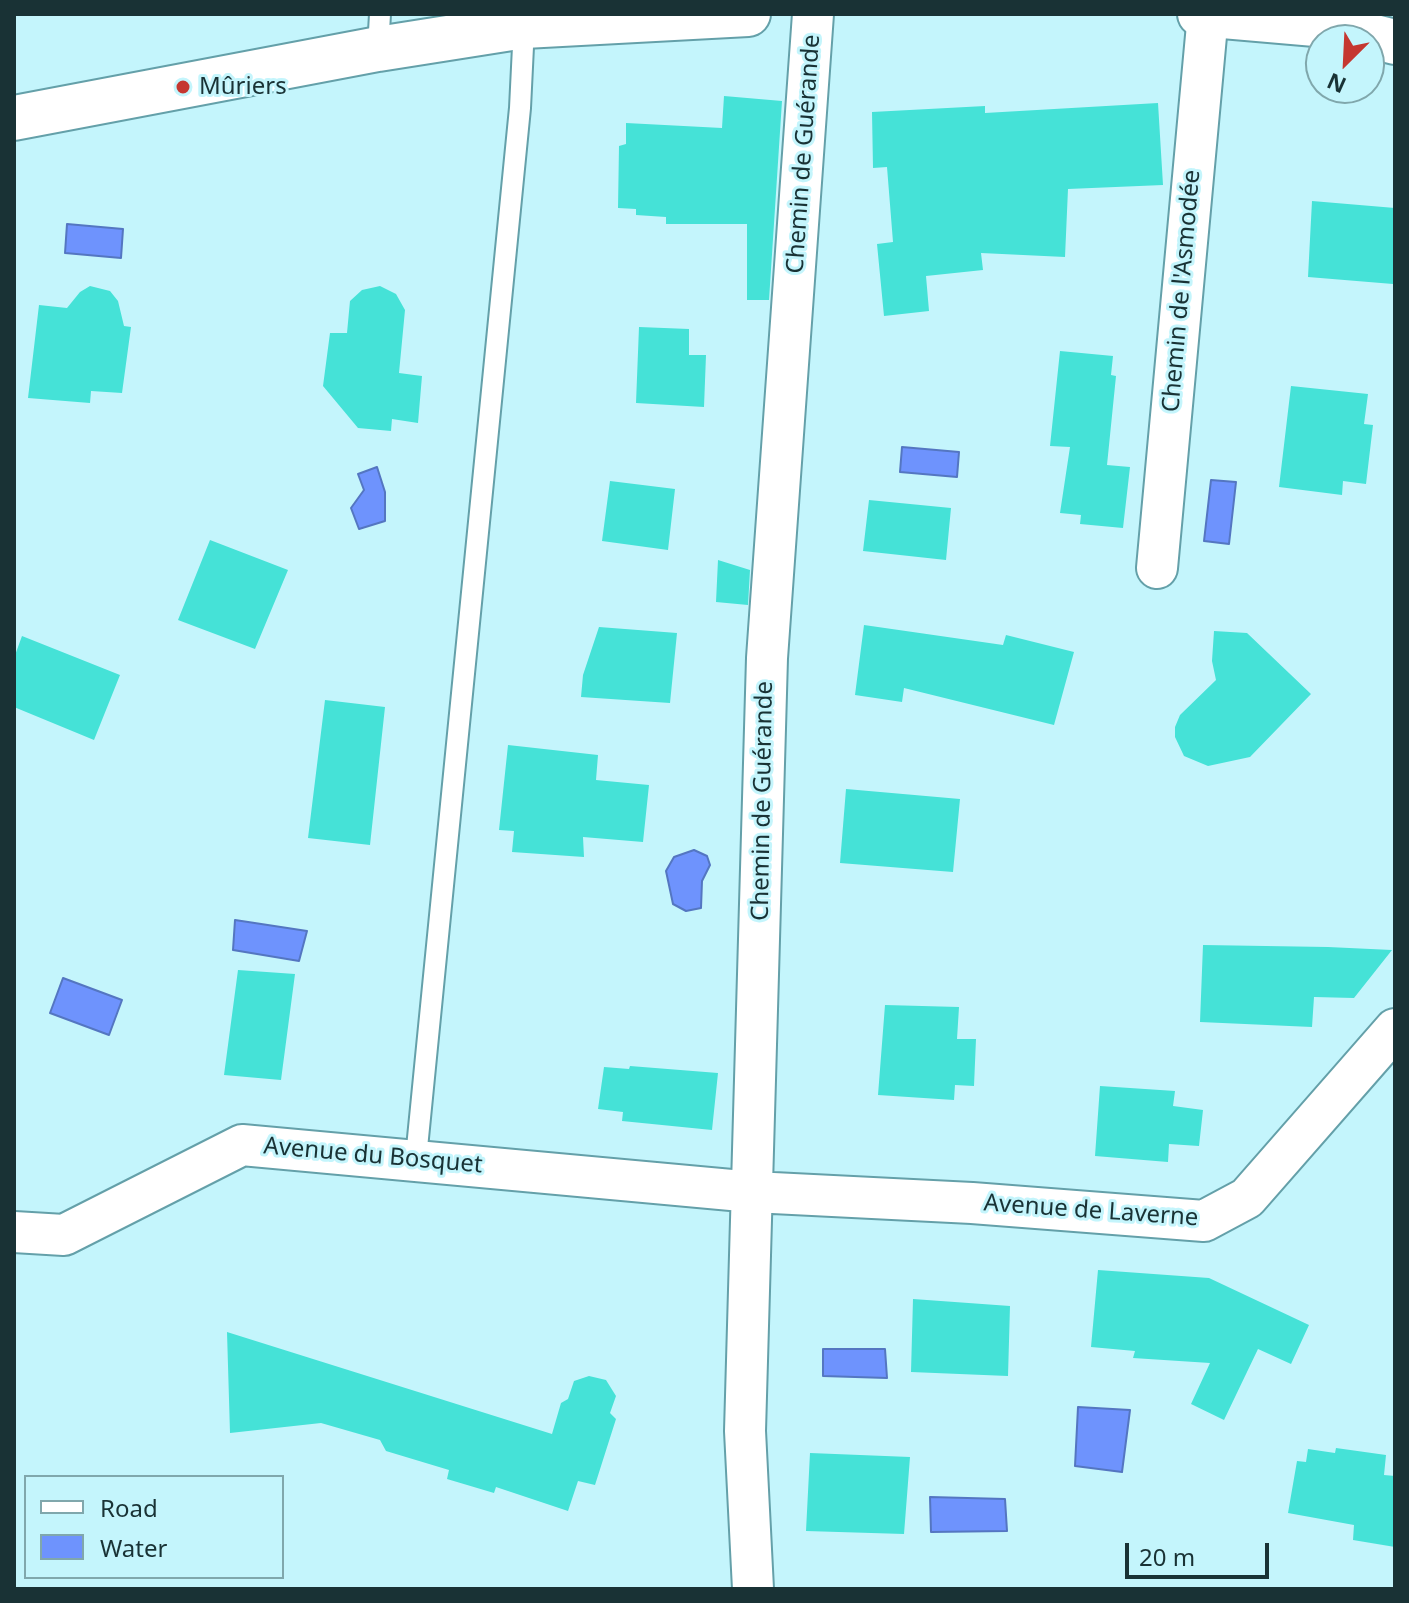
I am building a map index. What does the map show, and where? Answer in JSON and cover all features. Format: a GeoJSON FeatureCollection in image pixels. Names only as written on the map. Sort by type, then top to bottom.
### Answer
{"type":"FeatureCollection","features":[{"type":"Feature","properties":{"kind":"street"},"geometry":{"type":"LineString","coordinates":[[14,118],[379,31],[748,14]]}},
{"type":"Feature","properties":{"kind":"street","name":"Chemin de Guérande"},"geometry":{"type":"LineString","coordinates":[[753,1589],[745,1431],[767,658],[813,14]]}},
{"type":"Feature","properties":{"kind":"street"},"geometry":{"type":"LineString","coordinates":[[1200,14],[1329,20],[1395,42]]}},
{"type":"Feature","properties":{"kind":"street","name":"Chemin de l'Asmodée"},"geometry":{"type":"LineString","coordinates":[[1157,568],[1208,14]]}},
{"type":"Feature","properties":{"kind":"street","name":"Avenue de Laverne"},"geometry":{"type":"LineString","coordinates":[[753,1192],[972,1203],[1204,1221],[1247,1198],[1395,1029]]}},
{"type":"Feature","properties":{"kind":"street","name":"Avenue du Bosquet"},"geometry":{"type":"LineString","coordinates":[[14,1232],[64,1235],[242,1145],[416,1158],[753,1192]]}},
{"type":"Feature","properties":{"kind":"lane"},"geometry":{"type":"LineString","coordinates":[[416,1158],[520,108],[524,26]]}},
{"type":"Feature","properties":{"kind":"water"},"geometry":{"type":"Polygon","coordinates":[[[67,224],[123,229],[121,258],[65,253],[67,224]]]}},
{"type":"Feature","properties":{"kind":"water"},"geometry":{"type":"Polygon","coordinates":[[[902,447],[959,452],[957,477],[900,472],[902,447]]]}},
{"type":"Feature","properties":{"kind":"water"},"geometry":{"type":"Polygon","coordinates":[[[377,467],[385,492],[385,521],[359,529],[351,508],[364,490],[358,474],[377,467]]]}},
{"type":"Feature","properties":{"kind":"water"},"geometry":{"type":"Polygon","coordinates":[[[1211,480],[1236,482],[1229,544],[1204,541],[1211,480]]]}},
{"type":"Feature","properties":{"kind":"water"},"geometry":{"type":"Polygon","coordinates":[[[694,850],[707,856],[710,865],[702,881],[701,908],[686,911],[673,904],[666,871],[674,857],[694,850]]]}},
{"type":"Feature","properties":{"kind":"water"},"geometry":{"type":"Polygon","coordinates":[[[235,920],[307,931],[299,961],[233,950],[235,920]]]}},
{"type":"Feature","properties":{"kind":"water"},"geometry":{"type":"Polygon","coordinates":[[[63,978],[122,1000],[109,1035],[50,1013],[63,978]]]}},
{"type":"Feature","properties":{"kind":"water"},"geometry":{"type":"Polygon","coordinates":[[[823,1349],[885,1349],[887,1378],[823,1376],[823,1349]]]}},
{"type":"Feature","properties":{"kind":"water"},"geometry":{"type":"Polygon","coordinates":[[[1078,1407],[1130,1410],[1122,1472],[1075,1466],[1078,1407]]]}},
{"type":"Feature","properties":{"kind":"water"},"geometry":{"type":"Polygon","coordinates":[[[930,1497],[1005,1499],[1007,1531],[931,1532],[930,1497]]]}},
{"type":"Feature","properties":{"kind":"building"},"geometry":{"type":"Polygon","coordinates":[[[724,96],[782,101],[769,300],[747,300],[747,224],[666,224],[666,217],[636,215],[636,209],[618,208],[619,146],[626,144],[626,123],[722,128],[724,96]]]}},
{"type":"Feature","properties":{"kind":"building"},"geometry":{"type":"Polygon","coordinates":[[[1158,103],[1163,185],[1068,189],[1065,257],[981,253],[983,270],[926,276],[929,311],[884,316],[877,244],[893,242],[887,167],[873,168],[872,112],[985,106],[985,113],[1158,103]]]}},
{"type":"Feature","properties":{"kind":"building"},"geometry":{"type":"Polygon","coordinates":[[[1312,201],[1395,208],[1393,284],[1308,277],[1312,201]]]}},
{"type":"Feature","properties":{"kind":"building"},"geometry":{"type":"Polygon","coordinates":[[[90,286],[110,291],[118,301],[124,326],[131,327],[122,393],[91,391],[90,403],[28,398],[39,305],[67,308],[80,292],[90,286]]]}},
{"type":"Feature","properties":{"kind":"building"},"geometry":{"type":"Polygon","coordinates":[[[380,286],[396,294],[405,310],[399,373],[422,376],[418,423],[392,419],[391,431],[358,428],[323,386],[330,333],[347,333],[350,301],[362,290],[380,286]]]}},
{"type":"Feature","properties":{"kind":"building"},"geometry":{"type":"Polygon","coordinates":[[[639,327],[689,329],[689,355],[706,355],[704,407],[636,403],[639,327]]]}},
{"type":"Feature","properties":{"kind":"building"},"geometry":{"type":"Polygon","coordinates":[[[1060,351],[1113,356],[1111,375],[1116,376],[1107,465],[1130,467],[1123,528],[1080,524],[1081,515],[1060,513],[1070,447],[1050,446],[1060,351]]]}},
{"type":"Feature","properties":{"kind":"building"},"geometry":{"type":"Polygon","coordinates":[[[1291,386],[1368,394],[1364,424],[1373,425],[1366,484],[1343,481],[1342,495],[1279,487],[1291,386]]]}},
{"type":"Feature","properties":{"kind":"building"},"geometry":{"type":"Polygon","coordinates":[[[610,481],[675,489],[668,550],[602,541],[610,481]]]}},
{"type":"Feature","properties":{"kind":"building"},"geometry":{"type":"Polygon","coordinates":[[[869,500],[951,508],[946,560],[863,551],[869,500]]]}},
{"type":"Feature","properties":{"kind":"building"},"geometry":{"type":"Polygon","coordinates":[[[210,540],[288,570],[255,649],[178,620],[210,540]]]}},
{"type":"Feature","properties":{"kind":"building"},"geometry":{"type":"Polygon","coordinates":[[[718,560],[750,570],[748,605],[716,602],[718,560]]]}},
{"type":"Feature","properties":{"kind":"building"},"geometry":{"type":"Polygon","coordinates":[[[864,625],[1003,645],[1006,635],[1074,652],[1054,725],[904,688],[902,702],[855,695],[864,625]]]}},
{"type":"Feature","properties":{"kind":"building"},"geometry":{"type":"Polygon","coordinates":[[[599,627],[677,633],[670,703],[581,697],[583,675],[599,627]]]}},
{"type":"Feature","properties":{"kind":"building"},"geometry":{"type":"Polygon","coordinates":[[[1214,631],[1247,633],[1311,694],[1250,757],[1208,766],[1184,756],[1175,737],[1175,727],[1180,715],[1216,680],[1212,661],[1214,631]]]}},
{"type":"Feature","properties":{"kind":"building"},"geometry":{"type":"Polygon","coordinates":[[[22,636],[120,675],[94,740],[14,707],[14,658],[22,636]]]}},
{"type":"Feature","properties":{"kind":"building"},"geometry":{"type":"Polygon","coordinates":[[[325,700],[385,707],[370,845],[308,838],[325,700]]]}},
{"type":"Feature","properties":{"kind":"building"},"geometry":{"type":"Polygon","coordinates":[[[508,745],[598,755],[596,780],[649,785],[643,842],[583,837],[584,857],[512,852],[514,831],[499,830],[508,745]]]}},
{"type":"Feature","properties":{"kind":"building"},"geometry":{"type":"Polygon","coordinates":[[[846,789],[960,799],[953,872],[840,863],[846,789]]]}},
{"type":"Feature","properties":{"kind":"building"},"geometry":{"type":"Polygon","coordinates":[[[1203,945],[1392,950],[1354,998],[1314,997],[1312,1027],[1200,1022],[1203,945]]]}},
{"type":"Feature","properties":{"kind":"building"},"geometry":{"type":"Polygon","coordinates":[[[238,970],[295,974],[281,1080],[224,1075],[238,970]]]}},
{"type":"Feature","properties":{"kind":"building"},"geometry":{"type":"Polygon","coordinates":[[[885,1005],[959,1007],[957,1039],[976,1039],[974,1086],[955,1085],[954,1100],[878,1095],[885,1005]]]}},
{"type":"Feature","properties":{"kind":"building"},"geometry":{"type":"Polygon","coordinates":[[[630,1066],[718,1073],[712,1130],[622,1121],[623,1112],[598,1109],[604,1067],[629,1069],[630,1066]]]}},
{"type":"Feature","properties":{"kind":"building"},"geometry":{"type":"Polygon","coordinates":[[[1100,1086],[1175,1091],[1173,1106],[1203,1110],[1199,1146],[1169,1144],[1168,1162],[1095,1156],[1100,1086]]]}},
{"type":"Feature","properties":{"kind":"building"},"geometry":{"type":"Polygon","coordinates":[[[1098,1270],[1209,1278],[1309,1325],[1291,1364],[1258,1349],[1224,1420],[1191,1404],[1210,1363],[1133,1358],[1135,1351],[1091,1347],[1098,1270]]]}},
{"type":"Feature","properties":{"kind":"building"},"geometry":{"type":"Polygon","coordinates":[[[913,1299],[1010,1306],[1008,1376],[911,1372],[913,1299]]]}},
{"type":"Feature","properties":{"kind":"building"},"geometry":{"type":"Polygon","coordinates":[[[227,1332],[552,1434],[561,1403],[568,1399],[574,1381],[589,1376],[606,1380],[616,1396],[610,1413],[616,1419],[595,1485],[578,1481],[568,1511],[496,1487],[494,1493],[447,1479],[449,1470],[386,1451],[380,1440],[321,1423],[230,1433],[227,1332]]]}},
{"type":"Feature","properties":{"kind":"building"},"geometry":{"type":"Polygon","coordinates":[[[1336,1448],[1386,1455],[1384,1475],[1395,1476],[1395,1547],[1353,1540],[1354,1525],[1288,1513],[1297,1461],[1306,1462],[1308,1449],[1335,1453],[1336,1448]]]}},
{"type":"Feature","properties":{"kind":"building"},"geometry":{"type":"Polygon","coordinates":[[[810,1453],[910,1457],[904,1534],[806,1531],[810,1453]]]}},
{"type":"Feature","properties":{"kind":"place","name":"Mûriers"},"geometry":{"type":"Point","coordinates":[183,87]}}]}
